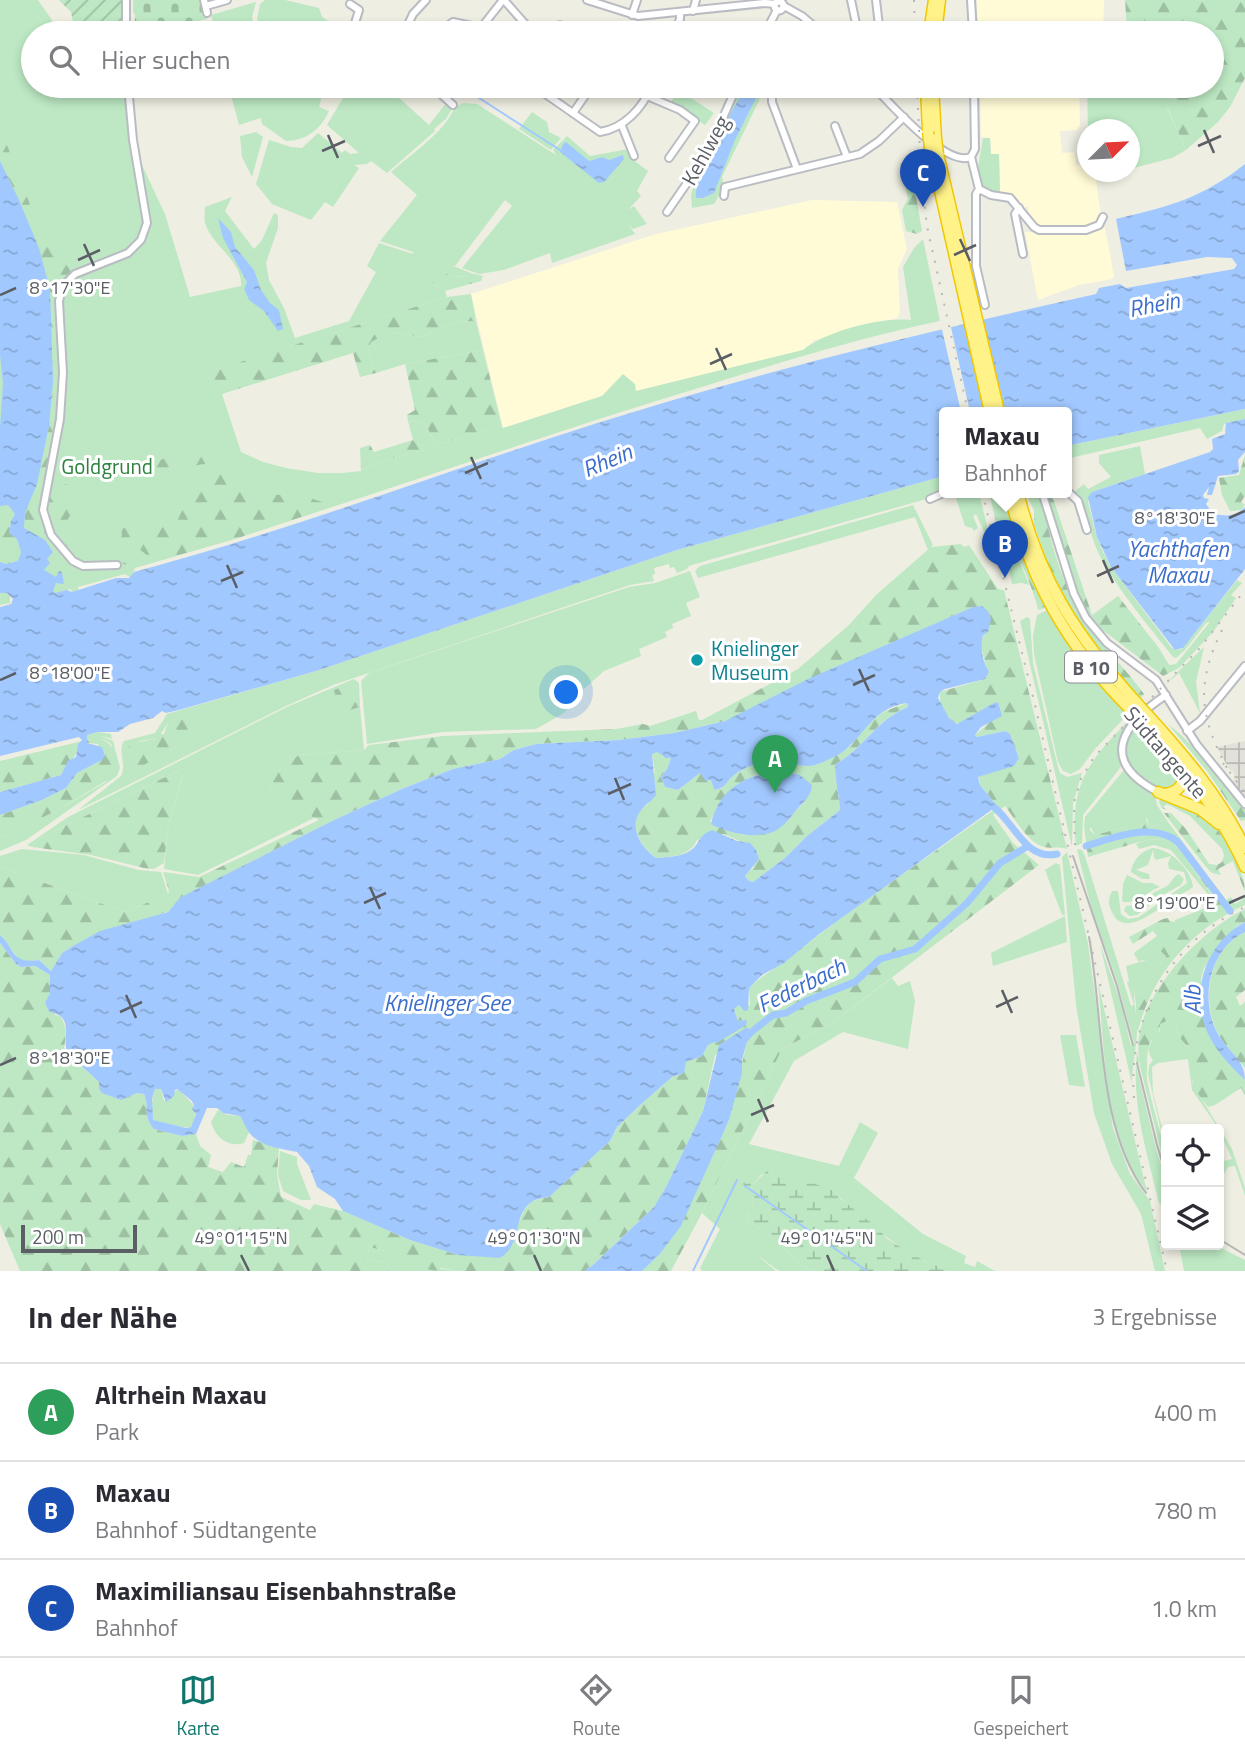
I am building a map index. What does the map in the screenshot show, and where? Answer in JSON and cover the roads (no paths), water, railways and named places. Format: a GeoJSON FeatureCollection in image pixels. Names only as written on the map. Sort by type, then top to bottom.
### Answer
{"type":"FeatureCollection","features":[{"type":"Feature","properties":{"kind":"highway"},"geometry":{"type":"LineString","coordinates":[[931,21],[934,0]]}},
{"type":"Feature","properties":{"kind":"highway"},"geometry":{"type":"LineString","coordinates":[[937,21],[940,0]]}},
{"type":"Feature","properties":{"kind":"highway"},"geometry":{"type":"LineString","coordinates":[[927,98],[933,143],[989,407]]}},
{"type":"Feature","properties":{"kind":"highway"},"geometry":{"type":"LineString","coordinates":[[933,98],[933,143]]}},
{"type":"Feature","properties":{"kind":"highway"},"geometry":{"type":"LineString","coordinates":[[947,211],[998,407]]}},
{"type":"Feature","properties":{"kind":"highway","name":"Südtangente"},"geometry":{"type":"LineString","coordinates":[[1011,498],[1025,548],[1059,620],[1080,653],[1191,763],[1231,821],[1245,848]]}},
{"type":"Feature","properties":{"kind":"highway","name":"Südtangente"},"geometry":{"type":"LineString","coordinates":[[1020,498],[1037,555],[1063,608],[1093,654],[1133,706]]}},
{"type":"Feature","properties":{"kind":"highway","name":"Südtangente"},"geometry":{"type":"LineString","coordinates":[[1144,717],[1204,794],[1245,867]]}},
{"type":"Feature","properties":{"kind":"highway"},"geometry":{"type":"LineString","coordinates":[[1161,793],[1177,790],[1183,783],[1184,774],[1176,757]]}},
{"type":"Feature","properties":{"kind":"highway"},"geometry":{"type":"LineString","coordinates":[[1161,793],[1208,814],[1231,839]]}},
{"type":"Feature","properties":{"kind":"highway"},"geometry":{"type":"LineString","coordinates":[[1231,821],[1241,825],[1245,823]]}},
{"type":"Feature","properties":{"kind":"street"},"geometry":{"type":"LineString","coordinates":[[126,0],[126,21]]}},
{"type":"Feature","properties":{"kind":"street"},"geometry":{"type":"LineString","coordinates":[[206,6],[227,0]]}},
{"type":"Feature","properties":{"kind":"street"},"geometry":{"type":"LineString","coordinates":[[410,21],[416,9],[426,0]]}},
{"type":"Feature","properties":{"kind":"street"},"geometry":{"type":"LineString","coordinates":[[488,21],[503,0],[523,21]]}},
{"type":"Feature","properties":{"kind":"street"},"geometry":{"type":"LineString","coordinates":[[587,0],[632,15],[779,4],[808,21]]}},
{"type":"Feature","properties":{"kind":"street"},"geometry":{"type":"LineString","coordinates":[[632,15],[637,0]]}},
{"type":"Feature","properties":{"kind":"street"},"geometry":{"type":"LineString","coordinates":[[693,11],[696,0]]}},
{"type":"Feature","properties":{"kind":"street"},"geometry":{"type":"LineString","coordinates":[[851,0],[855,21]]}},
{"type":"Feature","properties":{"kind":"street"},"geometry":{"type":"LineString","coordinates":[[876,0],[878,21]]}},
{"type":"Feature","properties":{"kind":"street"},"geometry":{"type":"LineString","coordinates":[[972,1],[973,21]]}},
{"type":"Feature","properties":{"kind":"street"},"geometry":{"type":"LineString","coordinates":[[350,4],[359,10],[356,21]]}},
{"type":"Feature","properties":{"kind":"street"},"geometry":{"type":"LineString","coordinates":[[771,21],[779,4]]}},
{"type":"Feature","properties":{"kind":"street"},"geometry":{"type":"LineString","coordinates":[[679,21],[680,12]]}},
{"type":"Feature","properties":{"kind":"street"},"geometry":{"type":"LineString","coordinates":[[117,565],[83,566],[73,561],[55,543],[43,510],[60,419],[63,373],[58,315],[61,291],[75,274],[128,253],[136,247],[145,232],[147,215],[129,98]]}},
{"type":"Feature","properties":{"kind":"street"},"geometry":{"type":"LineString","coordinates":[[445,98],[453,105]]}},
{"type":"Feature","properties":{"kind":"street"},"geometry":{"type":"LineString","coordinates":[[551,98],[600,132],[622,126],[645,98]]}},
{"type":"Feature","properties":{"kind":"street"},"geometry":{"type":"LineString","coordinates":[[573,113],[583,98]]}},
{"type":"Feature","properties":{"kind":"street"},"geometry":{"type":"LineString","coordinates":[[652,98],[680,110],[695,121],[669,158]]}},
{"type":"Feature","properties":{"kind":"street","name":"Kehlweg"},"geometry":{"type":"LineString","coordinates":[[667,212],[707,153],[731,98]]}},
{"type":"Feature","properties":{"kind":"street"},"geometry":{"type":"LineString","coordinates":[[772,98],[797,169]]}},
{"type":"Feature","properties":{"kind":"street"},"geometry":{"type":"LineString","coordinates":[[885,98],[948,154],[962,159],[971,157]]}},
{"type":"Feature","properties":{"kind":"street"},"geometry":{"type":"LineString","coordinates":[[974,98],[975,149],[971,157],[979,189],[976,194],[976,266],[985,305]]}},
{"type":"Feature","properties":{"kind":"street"},"geometry":{"type":"LineString","coordinates":[[724,196],[725,187],[860,154],[879,141],[904,117]]}},
{"type":"Feature","properties":{"kind":"street"},"geometry":{"type":"LineString","coordinates":[[622,126],[635,156]]}},
{"type":"Feature","properties":{"kind":"street"},"geometry":{"type":"LineString","coordinates":[[835,126],[847,158]]}},
{"type":"Feature","properties":{"kind":"street"},"geometry":{"type":"LineString","coordinates":[[979,189],[991,195],[1010,198],[1034,227],[1046,231],[1094,228],[1102,222],[1103,216]]}},
{"type":"Feature","properties":{"kind":"street"},"geometry":{"type":"LineString","coordinates":[[1019,208],[1015,214],[1023,254]]}},
{"type":"Feature","properties":{"kind":"street"},"geometry":{"type":"LineString","coordinates":[[930,499],[939,495]]}},
{"type":"Feature","properties":{"kind":"street"},"geometry":{"type":"LineString","coordinates":[[1072,495],[1078,500],[1087,530]]}},
{"type":"Feature","properties":{"kind":"street"},"geometry":{"type":"LineString","coordinates":[[1044,498],[1081,610],[1096,632],[1155,678],[1187,731],[1222,779],[1245,804]]}},
{"type":"Feature","properties":{"kind":"street"},"geometry":{"type":"LineString","coordinates":[[1187,731],[1200,721],[1245,666]]}},
{"type":"Feature","properties":{"kind":"street"},"geometry":{"type":"LineString","coordinates":[[1161,793],[1143,783],[1129,770],[1123,756],[1122,743],[1129,726],[1150,705],[1166,695]]}},
{"type":"Feature","properties":{"kind":"water"},"geometry":{"type":"Polygon","coordinates":[[[739,98],[756,98],[735,140],[714,193],[696,198],[701,174],[739,98]]]}},
{"type":"Feature","properties":{"kind":"water"},"geometry":{"type":"Polygon","coordinates":[[[566,142],[589,161],[602,157],[609,160],[623,155],[624,159],[604,182],[599,183],[560,152],[566,142]]]}},
{"type":"Feature","properties":{"kind":"water","name":"Rhein"},"geometry":{"type":"Polygon","coordinates":[[[0,161],[39,248],[50,289],[53,381],[49,426],[37,484],[25,513],[24,528],[45,540],[53,552],[47,559],[50,563],[44,570],[56,577],[59,571],[62,572],[64,584],[56,583],[53,591],[72,592],[116,578],[129,578],[134,572],[306,520],[588,426],[777,371],[904,338],[1096,294],[1099,288],[1120,284],[1126,288],[1234,269],[1237,265],[1232,258],[1207,257],[1126,271],[1116,219],[1184,200],[1214,186],[1245,164],[1245,409],[1072,445],[1072,407],[939,407],[939,477],[677,550],[316,671],[179,710],[166,713],[162,711],[153,718],[130,724],[118,732],[87,735],[87,743],[102,747],[105,756],[102,760],[77,773],[66,788],[0,815],[0,792],[61,775],[68,761],[76,757],[78,744],[82,740],[79,737],[0,756],[0,607],[11,604],[13,599],[7,593],[0,593],[0,562],[6,564],[18,561],[21,552],[17,539],[9,533],[15,514],[8,505],[0,506],[3,384],[0,355],[0,161]]]}},
{"type":"Feature","properties":{"kind":"water"},"geometry":{"type":"Polygon","coordinates":[[[218,218],[231,232],[235,247],[254,270],[261,290],[279,310],[283,329],[278,331],[264,311],[249,300],[244,289],[247,282],[223,238],[218,218]]]}},
{"type":"Feature","properties":{"kind":"water","name":"Yachthafen Maxau"},"geometry":{"type":"Polygon","coordinates":[[[1245,419],[1245,452],[1238,460],[1239,471],[1236,474],[1218,476],[1212,495],[1207,495],[1209,487],[1203,495],[1209,499],[1206,504],[1212,513],[1233,514],[1245,507],[1245,569],[1183,648],[1175,650],[1111,567],[1097,537],[1088,497],[1092,492],[1210,452],[1213,449],[1212,439],[1225,434],[1226,423],[1245,419]]]}},
{"type":"Feature","properties":{"kind":"water","name":"Knielinger See"},"geometry":{"type":"Polygon","coordinates":[[[982,606],[991,619],[988,632],[983,635],[982,645],[983,658],[989,672],[985,679],[945,689],[940,692],[938,698],[949,718],[957,724],[998,702],[1002,716],[981,727],[975,735],[977,737],[1005,731],[1010,734],[1019,758],[1014,766],[978,777],[980,785],[997,806],[818,935],[784,963],[762,975],[749,988],[748,1010],[744,1011],[739,1005],[734,1009],[738,1021],[747,1020],[746,1025],[717,1043],[708,1045],[702,1056],[686,1062],[684,1073],[672,1077],[638,1107],[617,1127],[610,1141],[549,1197],[535,1200],[526,1207],[512,1245],[500,1258],[458,1255],[410,1240],[343,1211],[335,1199],[317,1187],[309,1166],[297,1152],[258,1141],[248,1131],[240,1116],[223,1113],[217,1108],[207,1108],[196,1134],[182,1136],[154,1129],[148,1119],[144,1094],[137,1093],[121,1100],[102,1093],[99,1082],[68,1054],[65,1023],[59,1015],[49,1011],[45,1003],[50,993],[50,975],[35,966],[21,967],[16,964],[0,943],[0,935],[19,958],[39,960],[51,971],[62,953],[100,931],[168,912],[181,897],[404,788],[453,769],[500,759],[514,750],[536,744],[619,740],[674,733],[725,721],[808,679],[973,607],[982,606]],[[907,703],[884,711],[845,750],[825,761],[809,766],[760,763],[738,772],[723,787],[717,789],[714,789],[711,780],[706,781],[700,773],[678,790],[665,787],[661,777],[671,758],[657,752],[652,754],[656,795],[643,808],[636,821],[641,842],[656,858],[688,852],[712,830],[737,841],[750,843],[759,859],[745,876],[753,882],[840,810],[836,764],[846,758],[887,719],[908,707],[907,703]],[[155,1089],[152,1099],[153,1120],[191,1127],[196,1114],[192,1109],[192,1101],[177,1089],[174,1096],[166,1102],[161,1089],[155,1089]]]}},
{"type":"Feature","properties":{"kind":"water"},"geometry":{"type":"Polygon","coordinates":[[[776,770],[800,775],[812,785],[807,798],[782,826],[767,834],[751,835],[733,833],[711,824],[720,802],[734,786],[753,776],[776,770]]]}},
{"type":"Feature","properties":{"kind":"water"},"geometry":{"type":"Polygon","coordinates":[[[1245,922],[1245,932],[1223,950],[1216,963],[1211,977],[1209,1006],[1218,1034],[1242,1066],[1245,1080],[1212,1041],[1200,1002],[1201,986],[1211,956],[1231,931],[1245,922]]]}},
{"type":"Feature","properties":{"kind":"water"},"geometry":{"type":"Polygon","coordinates":[[[747,1027],[753,1035],[747,1042],[729,1120],[681,1226],[659,1255],[642,1271],[584,1271],[654,1207],[703,1111],[719,1045],[747,1027]]]}},
{"type":"Feature","properties":{"kind":"waterway"},"geometry":{"type":"LineString","coordinates":[[479,98],[560,150]]}},
{"type":"Feature","properties":{"kind":"waterway"},"geometry":{"type":"LineString","coordinates":[[995,808],[1029,847],[1047,855],[1057,854]]}},
{"type":"Feature","properties":{"kind":"waterway","name":"Federbach"},"geometry":{"type":"LineString","coordinates":[[1086,846],[1133,833],[1168,836],[1178,842],[1230,911]]}},
{"type":"Feature","properties":{"kind":"waterway","name":"Federbach"},"geometry":{"type":"LineString","coordinates":[[745,1037],[773,1015],[786,1013],[806,1001],[855,982],[880,959],[915,949],[967,903],[1000,863],[1028,846]]}},
{"type":"Feature","properties":{"kind":"waterway"},"geometry":{"type":"LineString","coordinates":[[693,1271],[737,1180]]}},
{"type":"Feature","properties":{"kind":"waterway"},"geometry":{"type":"LineString","coordinates":[[745,1186],[867,1271]]}},
{"type":"Feature","properties":{"kind":"tram line"},"geometry":{"type":"LineString","coordinates":[[1073,856],[1117,986],[1133,1045]]}},
{"type":"Feature","properties":{"kind":"tram line"},"geometry":{"type":"LineString","coordinates":[[1089,937],[1110,1104],[1118,1137],[1130,1166],[1146,1193]]}},
{"type":"Feature","properties":{"kind":"tram line"},"geometry":{"type":"LineString","coordinates":[[1137,1063],[1161,1158]]}},
{"type":"Feature","properties":{"kind":"tram line"},"geometry":{"type":"LineString","coordinates":[[1224,1242],[1245,1255]]}},
{"type":"Feature","properties":{"kind":"railway"},"geometry":{"type":"LineString","coordinates":[[914,0],[915,21]]}},
{"type":"Feature","properties":{"kind":"railway"},"geometry":{"type":"LineString","coordinates":[[918,98],[921,174],[927,226],[967,407]]}},
{"type":"Feature","properties":{"kind":"railway"},"geometry":{"type":"LineString","coordinates":[[983,498],[1034,701],[1167,1271]]}},
{"type":"Feature","properties":{"kind":"railway"},"geometry":{"type":"LineString","coordinates":[[1075,845],[1074,802],[1081,779],[1094,757],[1199,649],[1241,595]]}},
{"type":"Feature","properties":{"kind":"railway"},"geometry":{"type":"LineString","coordinates":[[1222,630],[1208,668],[1204,701],[1211,734],[1228,770]]}},
{"type":"Feature","properties":{"kind":"railway"},"geometry":{"type":"LineString","coordinates":[[1223,763],[1245,793]]}},
{"type":"Feature","properties":{"kind":"railway"},"geometry":{"type":"LineString","coordinates":[[1134,1098],[1138,1039],[1159,985],[1195,940],[1245,907]]}},
{"type":"Feature","properties":{"kind":"place","name":"Maximiliansau Eisenbahnstraße"},"geometry":{"type":"Point","coordinates":[923,207]}},
{"type":"Feature","properties":{"kind":"place","name":"Maxau"},"geometry":{"type":"Point","coordinates":[1005,578]}},
{"type":"Feature","properties":{"kind":"place","name":"Knielinger Museum"},"geometry":{"type":"Point","coordinates":[697,660]}},
{"type":"Feature","properties":{"kind":"place","name":"Altrhein Maxau"},"geometry":{"type":"Point","coordinates":[775,793]}},
{"type":"Feature","properties":{"kind":"park label","name":"Goldgrund"},"geometry":{"type":"Point","coordinates":[107,466]}},
{"type":"Feature","properties":{"kind":"water label","name":"Alb"},"geometry":{"type":"Point","coordinates":[1192,1000]}}]}
